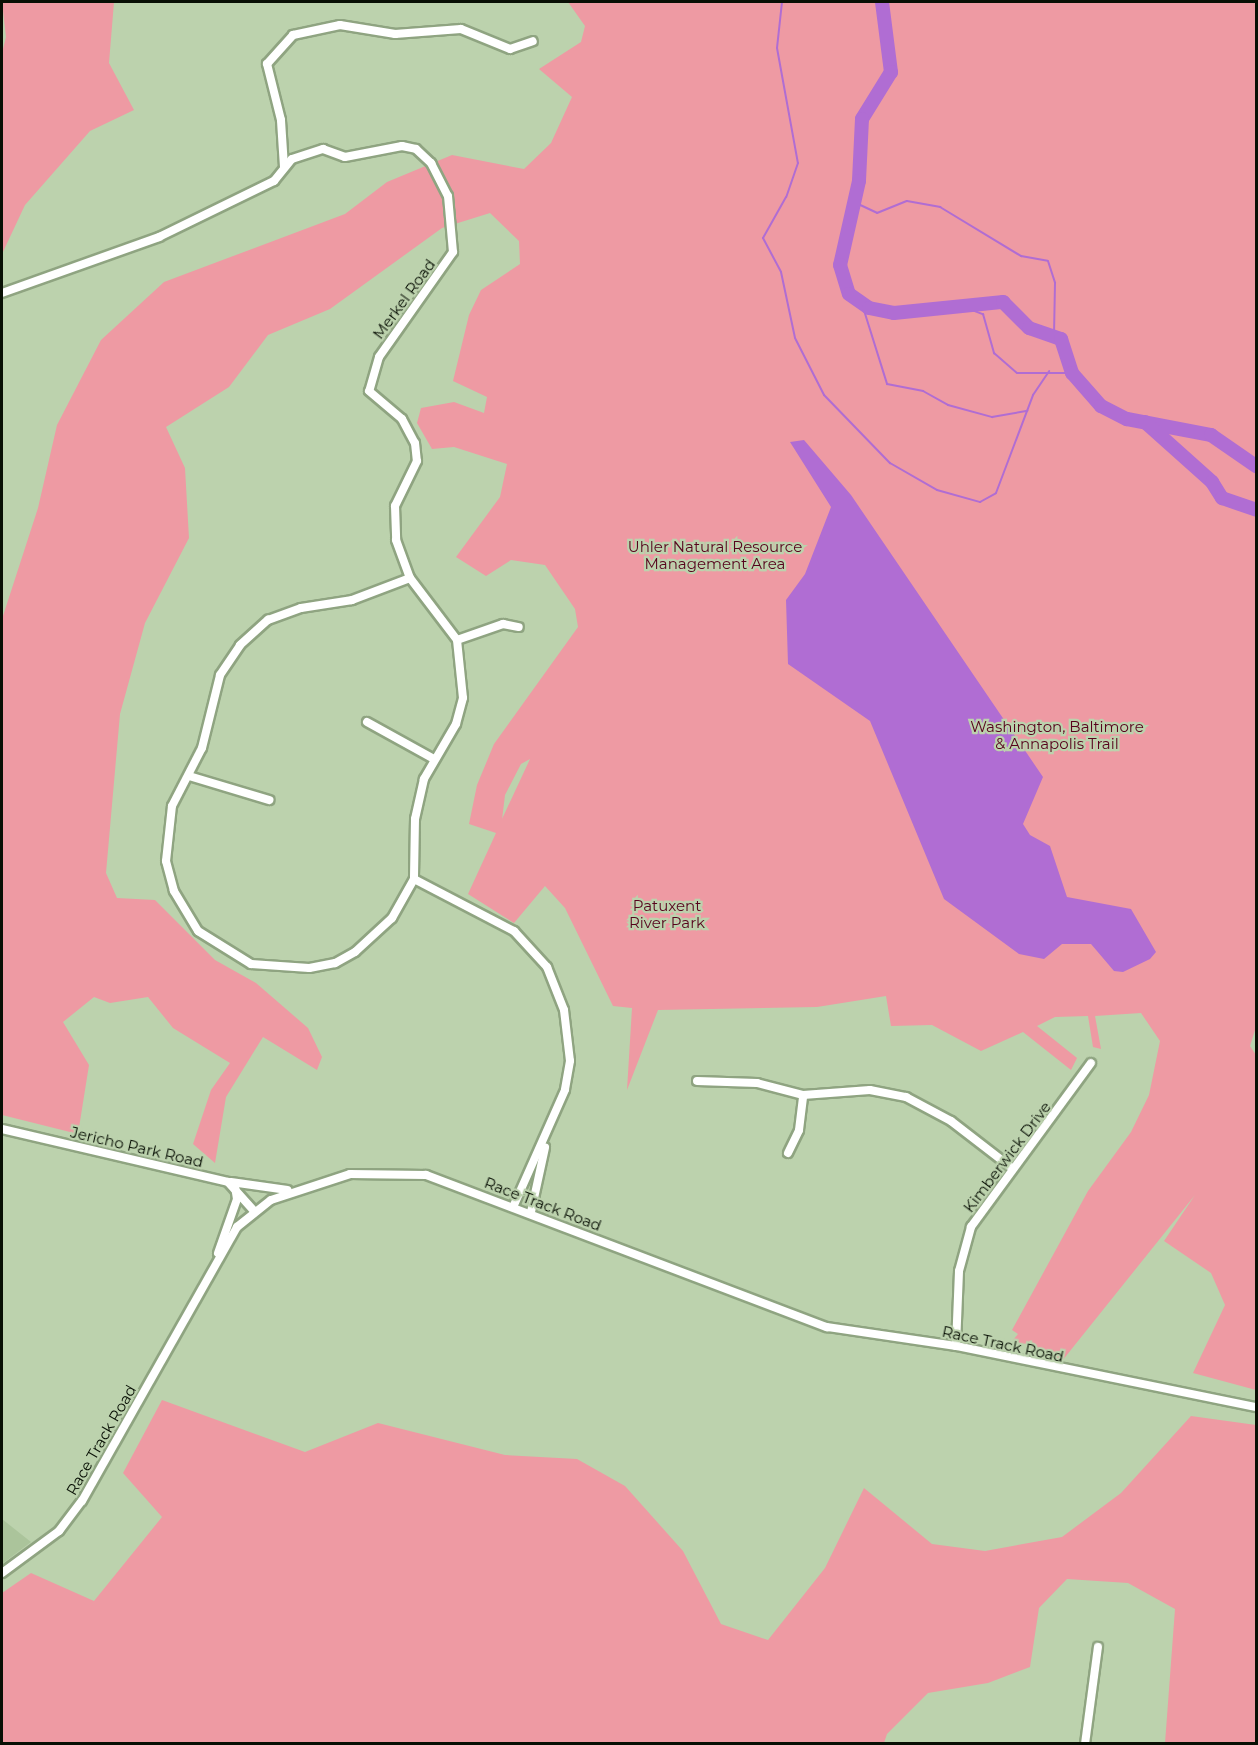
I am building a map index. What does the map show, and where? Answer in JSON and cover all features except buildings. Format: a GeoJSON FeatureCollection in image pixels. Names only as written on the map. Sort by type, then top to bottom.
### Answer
{"type":"FeatureCollection","features":[{"type":"Feature","properties":{"kind":"street"},"geometry":{"type":"LineString","coordinates":[[284,167],[281,120],[267,64],[293,35],[340,25],[385,33],[461,29],[510,49],[533,41]]}},
{"type":"Feature","properties":{"kind":"street","name":"Merkel Road"},"geometry":{"type":"LineString","coordinates":[[2,293],[168,233],[274,181],[284,167],[323,149],[345,157],[408,146],[432,164],[453,209],[449,260],[369,377],[372,397],[402,419],[417,453],[395,506],[396,540],[410,578],[458,640]]}},
{"type":"Feature","properties":{"kind":"street"},"geometry":{"type":"LineString","coordinates":[[410,578],[352,600],[288,612],[250,635],[220,675],[189,776],[172,806],[167,828],[172,883],[198,931],[251,964],[309,968],[342,960],[392,918],[414,879],[417,806],[434,759],[456,724],[463,698],[458,640],[503,624],[519,627]]}},
{"type":"Feature","properties":{"kind":"street"},"geometry":{"type":"LineString","coordinates":[[368,722],[434,759]]}},
{"type":"Feature","properties":{"kind":"street"},"geometry":{"type":"LineString","coordinates":[[189,776],[269,800]]}},
{"type":"Feature","properties":{"kind":"street"},"geometry":{"type":"LineString","coordinates":[[414,879],[504,923],[539,955],[554,981],[566,1017],[570,1061],[546,1140],[531,1212]]}},
{"type":"Feature","properties":{"kind":"street","name":"Kimberwick Drive"},"geometry":{"type":"LineString","coordinates":[[956,1346],[957,1286],[967,1239],[1013,1169],[1091,1063]]}},
{"type":"Feature","properties":{"kind":"street"},"geometry":{"type":"LineString","coordinates":[[697,1081],[757,1083],[803,1095],[870,1090],[906,1097],[951,1121],[1013,1169]]}},
{"type":"Feature","properties":{"kind":"street"},"geometry":{"type":"LineString","coordinates":[[788,1153],[799,1130],[803,1095]]}},
{"type":"Feature","properties":{"kind":"street","name":"Jericho Park Road"},"geometry":{"type":"LineString","coordinates":[[2,1129],[231,1184],[262,1190],[300,1189]]}},
{"type":"Feature","properties":{"kind":"street"},"geometry":{"type":"LineString","coordinates":[[514,1205],[546,1140]]}},
{"type":"Feature","properties":{"kind":"street","name":"Race Track Road"},"geometry":{"type":"LineString","coordinates":[[2,1573],[59,1531],[76,1510],[237,1227],[254,1211],[300,1189],[350,1174],[412,1171],[514,1205],[795,1318],[956,1346],[1197,1397],[1257,1407]]}},
{"type":"Feature","properties":{"kind":"street"},"geometry":{"type":"LineString","coordinates":[[231,1184],[254,1211]]}},
{"type":"Feature","properties":{"kind":"street"},"geometry":{"type":"LineString","coordinates":[[219,1259],[237,1198],[231,1184]]}},
{"type":"Feature","properties":{"kind":"street"},"geometry":{"type":"LineString","coordinates":[[1085,1743],[1098,1647]]}},
{"type":"Feature","properties":{"kind":"shaded area"},"geometry":{"type":"Polygon","coordinates":[[[804,440],[851,495],[1043,777],[1023,824],[1030,835],[1050,846],[1067,897],[1131,909],[1156,952],[1150,959],[1123,972],[1114,971],[1091,944],[1062,944],[1044,959],[1019,954],[944,899],[870,721],[788,664],[786,600],[805,574],[831,507],[790,442],[804,440]]]}},
{"type":"Feature","properties":{"kind":"shaded area"},"geometry":{"type":"Polygon","coordinates":[[[2,1519],[31,1542],[2,1564],[2,1519]]]}},
{"type":"Feature","properties":{"kind":"green space"},"geometry":{"type":"Polygon","coordinates":[[[2,2],[114,2],[109,63],[134,110],[90,131],[25,205],[2,254],[2,53],[6,37],[2,2]]]}},
{"type":"Feature","properties":{"kind":"green space"},"geometry":{"type":"Polygon","coordinates":[[[568,2],[1256,2],[1256,1027],[1250,1046],[1256,1055],[1256,1390],[1193,1373],[1225,1305],[1211,1273],[1164,1241],[1195,1195],[1062,1361],[1013,1340],[1018,1334],[1012,1330],[1088,1191],[1131,1132],[1149,1095],[1160,1041],[1141,1013],[1095,1016],[1101,1049],[1093,1047],[1088,1016],[1055,1017],[1037,1026],[1077,1058],[1071,1070],[1023,1032],[981,1051],[932,1025],[891,1026],[886,996],[817,1007],[658,1010],[627,1090],[632,1008],[613,1006],[565,908],[545,886],[514,923],[468,894],[496,833],[469,824],[477,785],[494,744],[578,627],[575,609],[545,565],[511,560],[486,576],[456,557],[500,497],[507,464],[454,447],[432,449],[417,423],[421,408],[454,402],[484,413],[487,397],[453,381],[469,315],[481,290],[520,264],[519,241],[490,213],[442,228],[330,309],[268,335],[229,387],[166,427],[185,468],[189,538],[145,623],[120,714],[106,873],[117,898],[155,900],[215,960],[256,983],[308,1028],[322,1057],[317,1070],[263,1037],[226,1097],[215,1163],[193,1144],[211,1090],[230,1063],[173,1028],[148,997],[110,1003],[94,997],[63,1022],[89,1065],[78,1134],[2,1115],[2,619],[38,508],[57,425],[101,340],[164,282],[345,214],[387,182],[452,155],[524,169],[551,143],[572,97],[539,69],[581,42],[585,26],[568,2]],[[530,759],[521,764],[505,795],[502,819],[530,759]]]}},
{"type":"Feature","properties":{"kind":"green space"},"geometry":{"type":"Polygon","coordinates":[[[162,1400],[305,1452],[378,1423],[505,1455],[577,1459],[625,1486],[683,1551],[721,1624],[768,1640],[825,1568],[864,1488],[932,1544],[985,1551],[1062,1537],[1121,1493],[1191,1416],[1256,1425],[1256,1743],[1165,1743],[1175,1609],[1128,1583],[1067,1579],[1039,1608],[1030,1667],[988,1683],[928,1693],[887,1734],[884,1743],[2,1743],[2,1593],[31,1573],[94,1601],[162,1517],[123,1473],[162,1400]]]}},
{"type":"Feature","properties":{"kind":"waterway"},"geometry":{"type":"LineString","coordinates":[[782,2],[777,48],[798,163],[786,197],[763,238],[781,272],[795,338],[824,395],[890,463],[937,490],[980,502],[996,493],[1033,395],[1049,371]]}},
{"type":"Feature","properties":{"kind":"waterway"},"geometry":{"type":"LineString","coordinates":[[882,2],[891,72],[862,119],[859,181],[840,265],[849,294],[869,308],[894,313],[1003,302],[1029,328],[1061,339],[1072,373],[1101,406],[1127,419],[1211,435],[1256,466]]}},
{"type":"Feature","properties":{"kind":"waterway"},"geometry":{"type":"LineString","coordinates":[[856,203],[877,213],[907,201],[940,207],[1021,256],[1048,261],[1055,283],[1054,333]]}},
{"type":"Feature","properties":{"kind":"waterway"},"geometry":{"type":"LineString","coordinates":[[862,304],[887,384],[923,391],[948,405],[992,417],[1027,411]]}},
{"type":"Feature","properties":{"kind":"waterway"},"geometry":{"type":"LineString","coordinates":[[959,305],[983,314],[994,353],[1017,373],[1072,373]]}},
{"type":"Feature","properties":{"kind":"waterway"},"geometry":{"type":"LineString","coordinates":[[1145,422],[1212,482],[1222,498],[1256,510]]}},
{"type":"Feature","properties":{"kind":"park label","name":"Uhler Natural Resource Management Area"},"geometry":{"type":"Point","coordinates":[715,554]}},
{"type":"Feature","properties":{"kind":"park label","name":"Washington, Baltimore & Annapolis Trail"},"geometry":{"type":"Point","coordinates":[1057,734]}},
{"type":"Feature","properties":{"kind":"park label","name":"Patuxent River Park"},"geometry":{"type":"Point","coordinates":[667,914]}}]}
